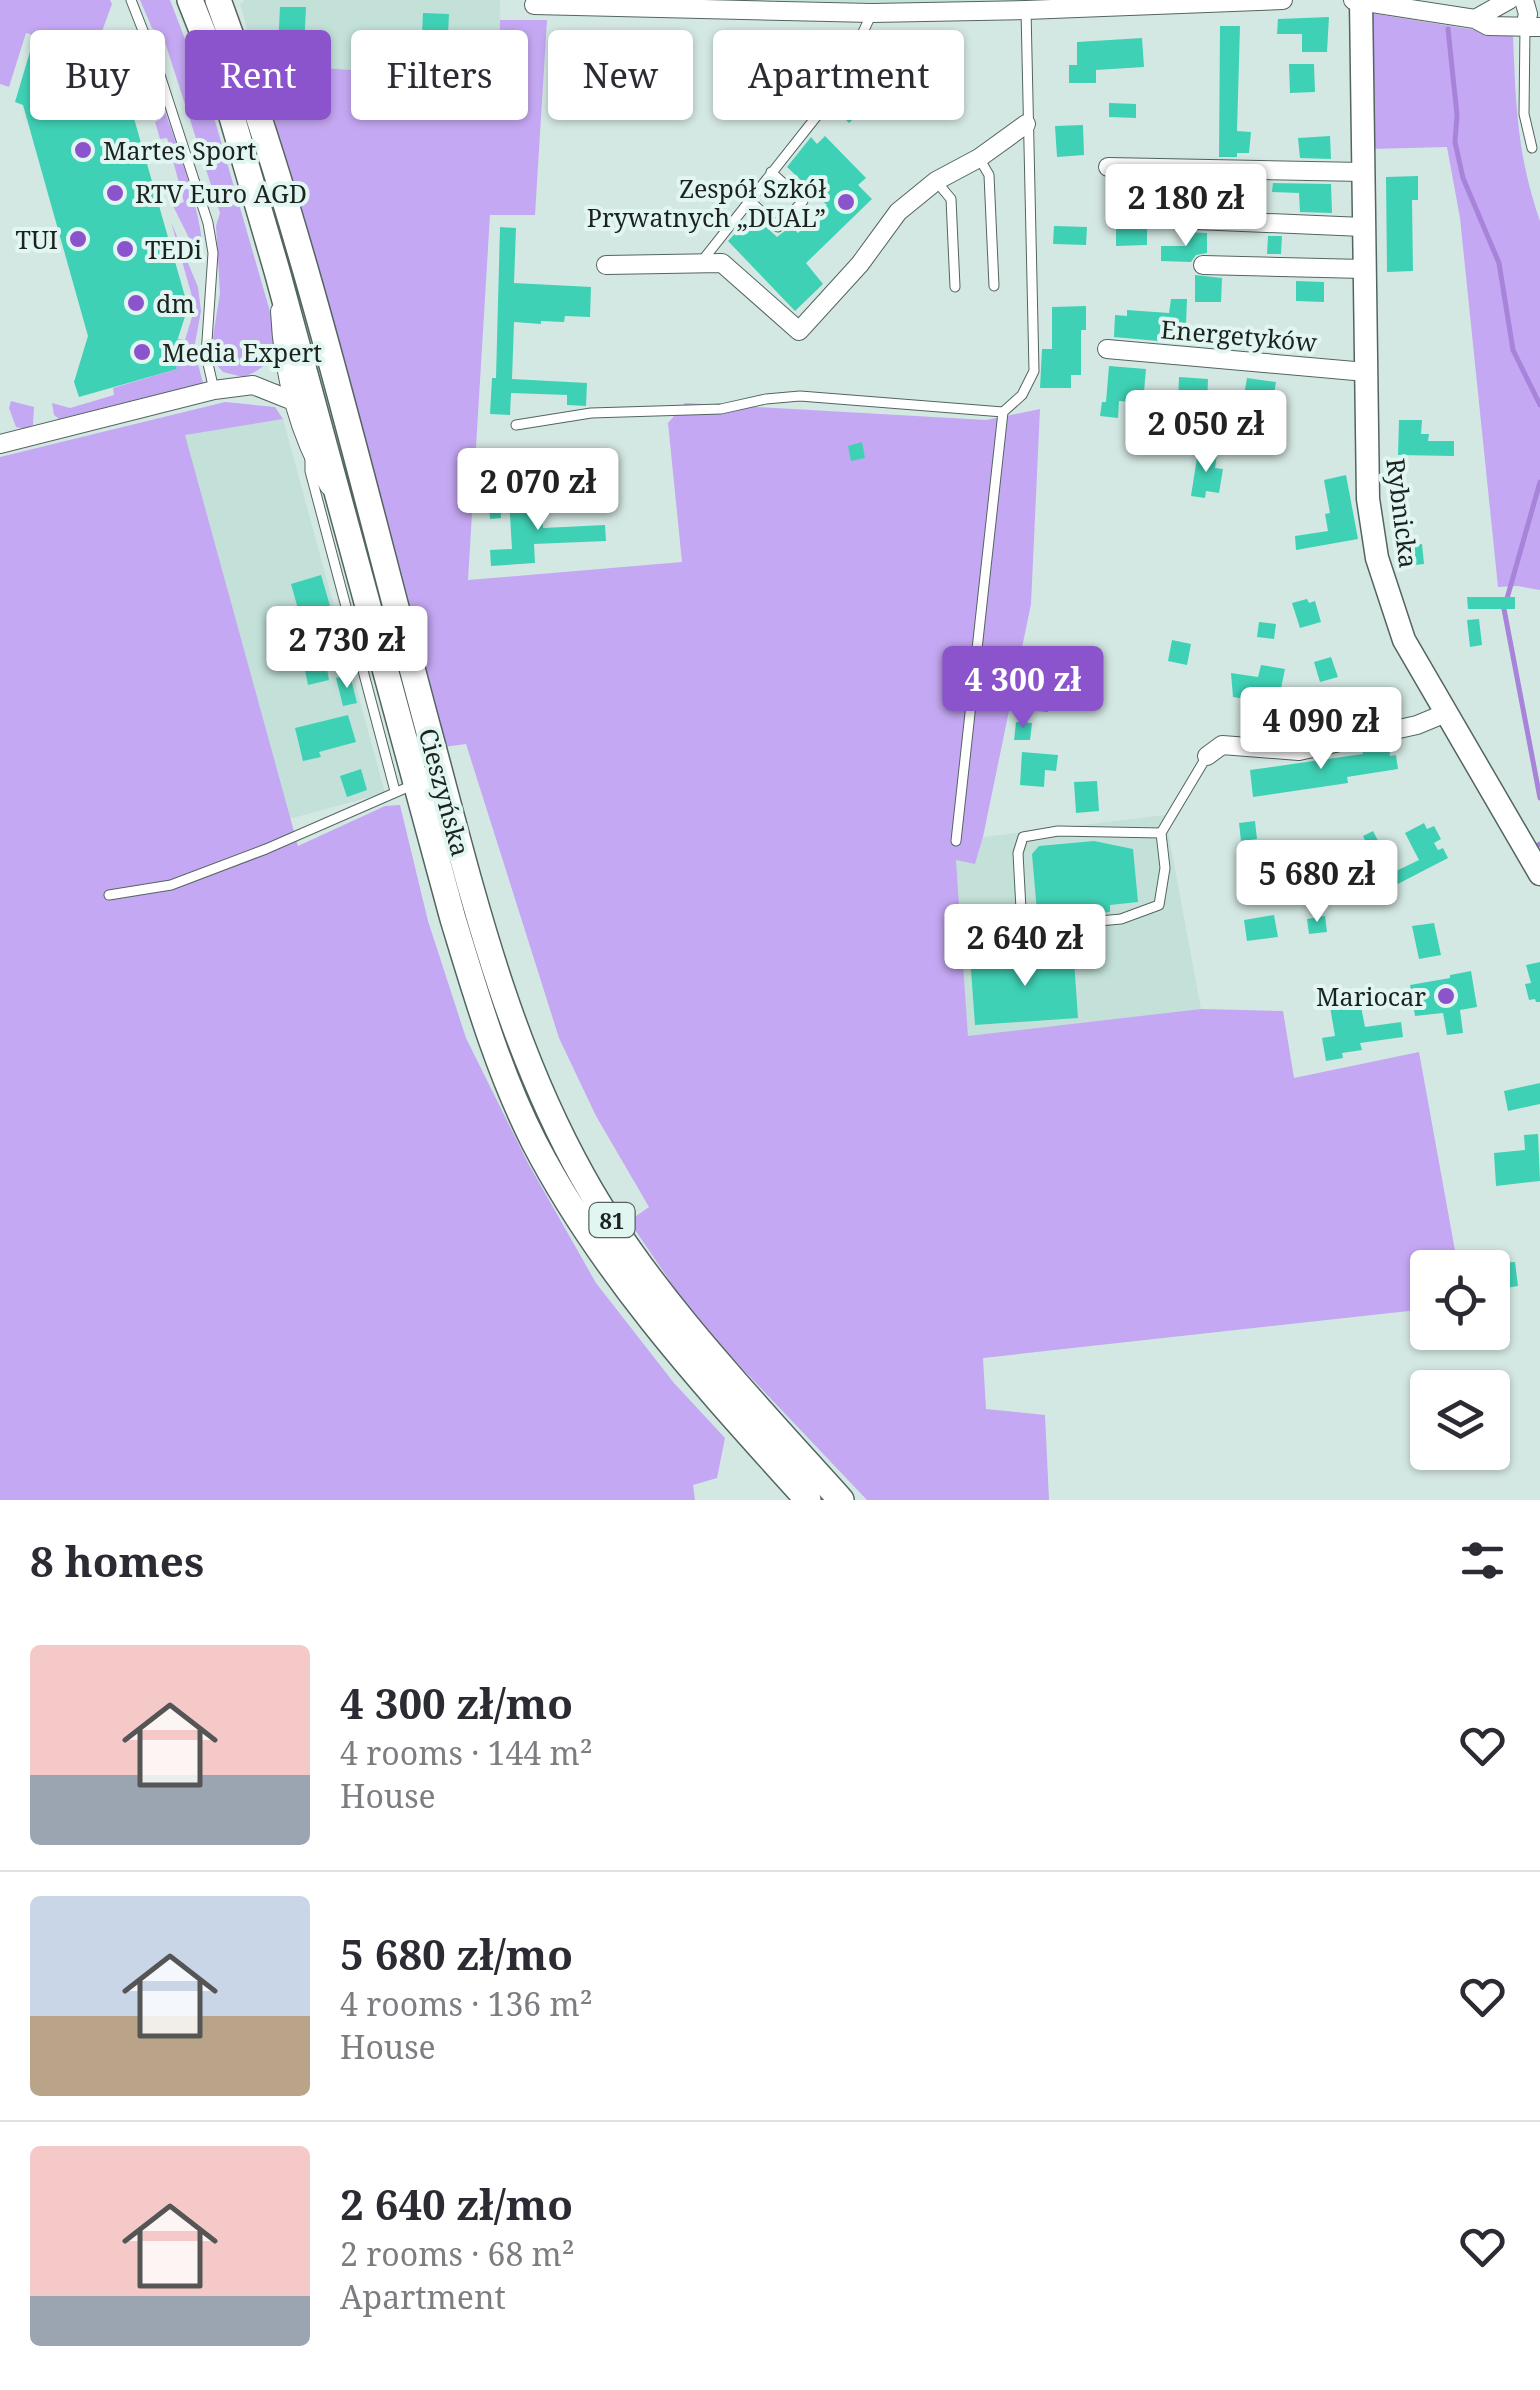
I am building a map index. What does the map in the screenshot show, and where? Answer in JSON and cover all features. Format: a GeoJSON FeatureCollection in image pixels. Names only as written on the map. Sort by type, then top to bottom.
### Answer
{"type":"FeatureCollection","features":[{"type":"Feature","properties":{"kind":"main road","name":"Cieszyńska"},"geometry":{"type":"LineString","coordinates":[[190,0],[220,76],[278,270],[406,787],[512,1094],[590,1238],[658,1330],[808,1500]]}},
{"type":"Feature","properties":{"kind":"main road","name":"Cieszyńska"},"geometry":{"type":"LineString","coordinates":[[218,0],[271,153],[480,922],[523,1053],[584,1179],[648,1274],[841,1500]]}},
{"type":"Feature","properties":{"kind":"street"},"geometry":{"type":"LineString","coordinates":[[534,2],[810,6],[872,12],[1284,0]]}},
{"type":"Feature","properties":{"kind":"street"},"geometry":{"type":"LineString","coordinates":[[1353,0],[1475,19],[1488,26],[1533,27],[1524,0]]}},
{"type":"Feature","properties":{"kind":"street"},"geometry":{"type":"LineString","coordinates":[[1475,19],[1510,0]]}},
{"type":"Feature","properties":{"kind":"street","name":"Rybnicka"},"geometry":{"type":"LineString","coordinates":[[1361,1],[1368,499],[1377,558],[1404,640],[1540,874]]}},
{"type":"Feature","properties":{"kind":"street"},"geometry":{"type":"LineString","coordinates":[[606,265],[722,263],[799,331],[860,264],[898,212],[936,182],[979,158],[1026,124]]}},
{"type":"Feature","properties":{"kind":"street"},"geometry":{"type":"LineString","coordinates":[[1108,167],[1364,172]]}},
{"type":"Feature","properties":{"kind":"street"},"geometry":{"type":"LineString","coordinates":[[1172,219],[1363,227]]}},
{"type":"Feature","properties":{"kind":"street"},"geometry":{"type":"LineString","coordinates":[[1203,265],[1364,269]]}},
{"type":"Feature","properties":{"kind":"street"},"geometry":{"type":"LineString","coordinates":[[278,270],[282,362],[310,454],[338,502]]}},
{"type":"Feature","properties":{"kind":"street","name":"Energetyków"},"geometry":{"type":"LineString","coordinates":[[1107,349],[1366,372]]}},
{"type":"Feature","properties":{"kind":"street"},"geometry":{"type":"LineString","coordinates":[[252,385],[282,362]]}},
{"type":"Feature","properties":{"kind":"street"},"geometry":{"type":"LineString","coordinates":[[0,444],[214,390],[252,385],[293,401]]}},
{"type":"Feature","properties":{"kind":"street"},"geometry":{"type":"LineString","coordinates":[[1207,756],[1222,745],[1299,751],[1341,744],[1446,713]]}},
{"type":"Feature","properties":{"kind":"lane"},"geometry":{"type":"LineString","coordinates":[[132,0],[208,223],[213,253],[206,355],[214,390]]}},
{"type":"Feature","properties":{"kind":"lane"},"geometry":{"type":"LineString","coordinates":[[956,841],[1003,412],[1022,395],[1034,371],[1026,10]]}},
{"type":"Feature","properties":{"kind":"lane"},"geometry":{"type":"LineString","coordinates":[[700,263],[820,112],[872,12]]}},
{"type":"Feature","properties":{"kind":"lane"},"geometry":{"type":"LineString","coordinates":[[1532,148],[1524,114],[1533,27]]}},
{"type":"Feature","properties":{"kind":"lane"},"geometry":{"type":"LineString","coordinates":[[979,158],[988,176],[994,286]]}},
{"type":"Feature","properties":{"kind":"lane"},"geometry":{"type":"LineString","coordinates":[[749,200],[778,226],[804,202],[771,172]]}},
{"type":"Feature","properties":{"kind":"lane"},"geometry":{"type":"LineString","coordinates":[[936,182],[951,200],[955,287]]}},
{"type":"Feature","properties":{"kind":"lane"},"geometry":{"type":"LineString","coordinates":[[516,425],[591,413],[721,409],[800,396],[1003,412]]}},
{"type":"Feature","properties":{"kind":"lane"},"geometry":{"type":"LineString","coordinates":[[109,895],[184,880],[266,849],[406,787],[310,471],[310,454]]}},
{"type":"Feature","properties":{"kind":"lane"},"geometry":{"type":"LineString","coordinates":[[1161,833],[1058,831],[1023,838],[1018,853],[1022,928],[1121,919],[1159,905],[1165,868],[1161,833],[1207,756]]}},
{"type":"Feature","properties":{"kind":"shaded area"},"geometry":{"type":"Polygon","coordinates":[[[0,0],[110,0],[102,30],[26,33],[9,87],[0,84],[0,0]]]}},
{"type":"Feature","properties":{"kind":"shaded area"},"geometry":{"type":"Polygon","coordinates":[[[140,0],[170,0],[185,39],[185,104],[165,42],[165,30],[152,28],[140,0]]]}},
{"type":"Feature","properties":{"kind":"shaded area"},"geometry":{"type":"Polygon","coordinates":[[[245,0],[500,0],[500,30],[351,30],[351,70],[331,69],[331,30],[247,30],[240,4],[245,0]]]}},
{"type":"Feature","properties":{"kind":"shaded area"},"geometry":{"type":"Polygon","coordinates":[[[738,0],[1066,0],[989,5],[738,0]]]}},
{"type":"Feature","properties":{"kind":"shaded area"},"geometry":{"type":"Polygon","coordinates":[[[1364,12],[1513,36],[1522,151],[1540,221],[1540,590],[1498,587],[1460,218],[1447,147],[1371,149],[1364,12]]]}},
{"type":"Feature","properties":{"kind":"shaded area"},"geometry":{"type":"Polygon","coordinates":[[[500,20],[547,20],[535,215],[490,215],[468,580],[682,562],[668,423],[685,403],[986,420],[1040,409],[1031,604],[983,837],[975,864],[956,860],[968,1036],[1201,1009],[1283,1011],[1294,1078],[1419,1052],[1455,1250],[1410,1250],[1410,1311],[983,1358],[986,1409],[1045,1415],[1049,1500],[867,1500],[697,1321],[629,1221],[649,1207],[596,1116],[559,1038],[466,744],[444,747],[357,415],[273,120],[331,120],[331,69],[351,70],[351,120],[528,120],[528,30],[500,30],[500,20]]]}},
{"type":"Feature","properties":{"kind":"shaded area"},"geometry":{"type":"Polygon","coordinates":[[[165,112],[200,225],[202,264],[173,206],[184,202],[167,138],[160,139],[155,122],[165,120],[165,112]]]}},
{"type":"Feature","properties":{"kind":"shaded area"},"geometry":{"type":"Polygon","coordinates":[[[190,120],[215,120],[274,331],[270,358],[243,377],[223,372],[214,362],[211,349],[220,293],[216,226],[220,213],[190,120]]]}},
{"type":"Feature","properties":{"kind":"shaded area"},"geometry":{"type":"Polygon","coordinates":[[[171,222],[198,287],[201,311],[194,349],[203,383],[59,419],[52,403],[70,408],[114,395],[113,388],[177,369],[173,354],[178,339],[185,340],[195,307],[171,222]]]}},
{"type":"Feature","properties":{"kind":"shaded area"},"geometry":{"type":"Polygon","coordinates":[[[11,401],[34,407],[33,425],[25,429],[16,427],[9,408],[11,401]]]}},
{"type":"Feature","properties":{"kind":"shaded area"},"geometry":{"type":"Polygon","coordinates":[[[225,402],[275,407],[283,419],[185,435],[298,846],[385,806],[400,805],[428,921],[466,1038],[528,1163],[596,1283],[674,1383],[725,1438],[717,1478],[693,1485],[695,1500],[0,1500],[0,457],[225,402]]]}},
{"type":"Feature","properties":{"kind":"shaded area"},"geometry":{"type":"Polygon","coordinates":[[[283,419],[385,793],[289,819],[184,434],[283,419]]]}},
{"type":"Feature","properties":{"kind":"shaded area"},"geometry":{"type":"Polygon","coordinates":[[[1165,815],[1201,1009],[968,1037],[956,859],[975,863],[983,837],[1165,815]]]}},
{"type":"Feature","properties":{"kind":"building"},"geometry":{"type":"Polygon","coordinates":[[[280,7],[306,7],[305,30],[279,30],[280,7]]]}},
{"type":"Feature","properties":{"kind":"building"},"geometry":{"type":"Polygon","coordinates":[[[423,13],[449,14],[448,30],[422,30],[423,13]]]}},
{"type":"Feature","properties":{"kind":"building"},"geometry":{"type":"Polygon","coordinates":[[[1329,17],[1327,52],[1302,52],[1302,34],[1277,34],[1278,19],[1329,17]]]}},
{"type":"Feature","properties":{"kind":"building"},"geometry":{"type":"Polygon","coordinates":[[[1220,26],[1240,26],[1237,131],[1251,132],[1249,153],[1237,153],[1237,157],[1219,157],[1220,26]]]}},
{"type":"Feature","properties":{"kind":"building"},"geometry":{"type":"Polygon","coordinates":[[[1142,38],[1144,67],[1096,70],[1096,83],[1069,83],[1069,65],[1077,65],[1077,42],[1142,38]]]}},
{"type":"Feature","properties":{"kind":"building"},"geometry":{"type":"Polygon","coordinates":[[[30,52],[30,120],[134,120],[188,307],[173,354],[177,369],[79,397],[74,382],[88,336],[23,105],[15,102],[30,52]]]}},
{"type":"Feature","properties":{"kind":"building"},"geometry":{"type":"Polygon","coordinates":[[[1289,64],[1314,64],[1315,92],[1290,93],[1289,64]]]}},
{"type":"Feature","properties":{"kind":"building"},"geometry":{"type":"Polygon","coordinates":[[[1109,103],[1136,104],[1136,118],[1109,117],[1109,103]]]}},
{"type":"Feature","properties":{"kind":"building"},"geometry":{"type":"Polygon","coordinates":[[[1083,125],[1084,155],[1057,157],[1055,126],[1083,125]]]}},
{"type":"Feature","properties":{"kind":"building"},"geometry":{"type":"Polygon","coordinates":[[[825,136],[866,178],[858,185],[872,199],[806,263],[823,284],[795,311],[728,241],[753,215],[777,237],[791,226],[798,233],[827,205],[787,167],[811,137],[817,144],[825,136]]]}},
{"type":"Feature","properties":{"kind":"building"},"geometry":{"type":"Polygon","coordinates":[[[1330,136],[1331,159],[1300,158],[1298,138],[1330,136]]]}},
{"type":"Feature","properties":{"kind":"building"},"geometry":{"type":"Polygon","coordinates":[[[1418,176],[1418,200],[1412,200],[1413,271],[1387,272],[1386,177],[1418,176]]]}},
{"type":"Feature","properties":{"kind":"building"},"geometry":{"type":"Polygon","coordinates":[[[1273,183],[1331,184],[1332,213],[1300,212],[1299,193],[1272,192],[1273,183]]]}},
{"type":"Feature","properties":{"kind":"building"},"geometry":{"type":"Polygon","coordinates":[[[1147,221],[1147,245],[1116,246],[1116,222],[1147,221]]]}},
{"type":"Feature","properties":{"kind":"building"},"geometry":{"type":"Polygon","coordinates":[[[1054,226],[1087,227],[1086,245],[1053,244],[1054,226]]]}},
{"type":"Feature","properties":{"kind":"building"},"geometry":{"type":"Polygon","coordinates":[[[500,227],[516,228],[514,283],[591,287],[590,317],[565,316],[564,322],[541,324],[514,322],[512,379],[587,383],[586,406],[567,405],[567,395],[511,393],[510,415],[490,414],[492,378],[496,378],[500,227]]]}},
{"type":"Feature","properties":{"kind":"building"},"geometry":{"type":"Polygon","coordinates":[[[1186,232],[1207,233],[1207,253],[1196,255],[1191,262],[1161,261],[1161,246],[1186,246],[1186,232]]]}},
{"type":"Feature","properties":{"kind":"building"},"geometry":{"type":"Polygon","coordinates":[[[1268,236],[1282,236],[1281,254],[1267,254],[1268,236]]]}},
{"type":"Feature","properties":{"kind":"building"},"geometry":{"type":"Polygon","coordinates":[[[1195,275],[1222,278],[1221,302],[1195,302],[1195,275]]]}},
{"type":"Feature","properties":{"kind":"building"},"geometry":{"type":"Polygon","coordinates":[[[1296,281],[1324,282],[1324,302],[1296,301],[1296,281]]]}},
{"type":"Feature","properties":{"kind":"building"},"geometry":{"type":"Polygon","coordinates":[[[1171,299],[1187,299],[1186,325],[1180,324],[1180,343],[1114,337],[1115,315],[1127,316],[1127,310],[1169,313],[1171,299]]]}},
{"type":"Feature","properties":{"kind":"building"},"geometry":{"type":"Polygon","coordinates":[[[1086,306],[1086,330],[1081,330],[1081,375],[1071,375],[1071,388],[1040,388],[1042,349],[1052,349],[1052,307],[1086,306]]]}},
{"type":"Feature","properties":{"kind":"building"},"geometry":{"type":"Polygon","coordinates":[[[1109,366],[1146,369],[1143,403],[1119,401],[1118,418],[1100,416],[1102,402],[1106,402],[1109,366]]]}},
{"type":"Feature","properties":{"kind":"building"},"geometry":{"type":"Polygon","coordinates":[[[1179,377],[1208,379],[1207,406],[1178,404],[1179,377]]]}},
{"type":"Feature","properties":{"kind":"building"},"geometry":{"type":"Polygon","coordinates":[[[1247,378],[1276,382],[1270,417],[1241,412],[1247,378]]]}},
{"type":"Feature","properties":{"kind":"building"},"geometry":{"type":"Polygon","coordinates":[[[1399,420],[1422,420],[1421,434],[1429,434],[1428,441],[1454,441],[1454,456],[1398,455],[1399,420]]]}},
{"type":"Feature","properties":{"kind":"building"},"geometry":{"type":"Polygon","coordinates":[[[862,442],[865,458],[851,461],[848,446],[862,442]]]}},
{"type":"Feature","properties":{"kind":"building"},"geometry":{"type":"Polygon","coordinates":[[[1198,451],[1217,455],[1215,468],[1223,469],[1219,493],[1206,491],[1205,498],[1191,496],[1198,451]]]}},
{"type":"Feature","properties":{"kind":"building"},"geometry":{"type":"Polygon","coordinates":[[[487,464],[500,464],[501,518],[490,519],[487,464]]]}},
{"type":"Feature","properties":{"kind":"building"},"geometry":{"type":"Polygon","coordinates":[[[1346,475],[1358,539],[1296,550],[1295,536],[1328,531],[1325,514],[1330,513],[1324,480],[1346,475]]]}},
{"type":"Feature","properties":{"kind":"building"},"geometry":{"type":"Polygon","coordinates":[[[541,496],[543,528],[605,525],[606,541],[534,544],[535,563],[491,566],[490,550],[512,549],[509,498],[541,496]]]}},
{"type":"Feature","properties":{"kind":"building"},"geometry":{"type":"Polygon","coordinates":[[[1422,544],[1424,564],[1404,566],[1402,546],[1422,544]]]}},
{"type":"Feature","properties":{"kind":"building"},"geometry":{"type":"Polygon","coordinates":[[[321,575],[333,616],[325,619],[334,650],[324,653],[329,680],[308,685],[303,660],[307,660],[299,631],[278,637],[274,623],[300,616],[291,584],[321,575]]]}},
{"type":"Feature","properties":{"kind":"building"},"geometry":{"type":"Polygon","coordinates":[[[1467,597],[1515,597],[1515,609],[1468,609],[1467,597]]]}},
{"type":"Feature","properties":{"kind":"building"},"geometry":{"type":"Polygon","coordinates":[[[1307,599],[1309,603],[1315,601],[1321,622],[1300,628],[1292,603],[1307,599]]]}},
{"type":"Feature","properties":{"kind":"building"},"geometry":{"type":"Polygon","coordinates":[[[1479,619],[1482,645],[1470,647],[1467,620],[1479,619]]]}},
{"type":"Feature","properties":{"kind":"building"},"geometry":{"type":"Polygon","coordinates":[[[1259,622],[1276,624],[1274,639],[1257,637],[1259,622]]]}},
{"type":"Feature","properties":{"kind":"building"},"geometry":{"type":"Polygon","coordinates":[[[1172,640],[1191,644],[1187,665],[1168,661],[1172,640]]]}},
{"type":"Feature","properties":{"kind":"building"},"geometry":{"type":"Polygon","coordinates":[[[1331,657],[1338,677],[1320,682],[1314,662],[1331,657]]]}},
{"type":"Feature","properties":{"kind":"building"},"geometry":{"type":"Polygon","coordinates":[[[1261,665],[1285,669],[1280,693],[1254,688],[1252,700],[1233,697],[1231,673],[1258,677],[1261,665]]]}},
{"type":"Feature","properties":{"kind":"building"},"geometry":{"type":"Polygon","coordinates":[[[350,675],[357,703],[343,706],[336,678],[350,675]]]}},
{"type":"Feature","properties":{"kind":"building"},"geometry":{"type":"Polygon","coordinates":[[[1031,681],[1050,683],[1048,712],[1028,710],[1031,681]]]}},
{"type":"Feature","properties":{"kind":"building"},"geometry":{"type":"Polygon","coordinates":[[[1376,696],[1381,714],[1340,726],[1335,709],[1376,696]]]}},
{"type":"Feature","properties":{"kind":"building"},"geometry":{"type":"Polygon","coordinates":[[[348,715],[356,742],[319,752],[321,757],[303,761],[295,728],[348,715]]]}},
{"type":"Feature","properties":{"kind":"building"},"geometry":{"type":"Polygon","coordinates":[[[1016,722],[1032,723],[1030,740],[1014,740],[1016,722]]]}},
{"type":"Feature","properties":{"kind":"building"},"geometry":{"type":"Polygon","coordinates":[[[1389,746],[1390,756],[1396,755],[1398,769],[1347,777],[1348,783],[1253,797],[1250,770],[1363,754],[1362,750],[1389,746]]]}},
{"type":"Feature","properties":{"kind":"building"},"geometry":{"type":"Polygon","coordinates":[[[1022,752],[1058,755],[1056,771],[1045,770],[1044,787],[1020,785],[1022,752]]]}},
{"type":"Feature","properties":{"kind":"building"},"geometry":{"type":"Polygon","coordinates":[[[361,769],[367,790],[347,797],[340,776],[361,769]]]}},
{"type":"Feature","properties":{"kind":"building"},"geometry":{"type":"Polygon","coordinates":[[[1097,781],[1099,811],[1076,813],[1074,782],[1097,781]]]}},
{"type":"Feature","properties":{"kind":"building"},"geometry":{"type":"Polygon","coordinates":[[[1255,821],[1257,839],[1241,841],[1239,823],[1255,821]]]}},
{"type":"Feature","properties":{"kind":"building"},"geometry":{"type":"Polygon","coordinates":[[[1424,823],[1427,829],[1434,826],[1441,839],[1434,843],[1438,850],[1443,848],[1448,858],[1390,888],[1386,879],[1359,894],[1376,872],[1363,836],[1373,831],[1394,872],[1419,860],[1405,833],[1424,823]]]}},
{"type":"Feature","properties":{"kind":"building"},"geometry":{"type":"Polygon","coordinates":[[[1094,841],[1133,849],[1138,902],[1110,905],[1110,912],[1045,918],[1037,912],[1032,854],[1039,846],[1094,841]]]}},
{"type":"Feature","properties":{"kind":"building"},"geometry":{"type":"Polygon","coordinates":[[[1274,915],[1278,937],[1247,941],[1244,920],[1274,915]]]}},
{"type":"Feature","properties":{"kind":"building"},"geometry":{"type":"Polygon","coordinates":[[[1325,916],[1327,932],[1309,934],[1307,919],[1325,916]]]}},
{"type":"Feature","properties":{"kind":"building"},"geometry":{"type":"Polygon","coordinates":[[[1434,923],[1441,955],[1419,959],[1412,926],[1434,923]]]}},
{"type":"Feature","properties":{"kind":"building"},"geometry":{"type":"Polygon","coordinates":[[[1073,946],[1078,1018],[975,1025],[970,956],[993,955],[994,964],[1050,960],[1049,947],[1073,946]]]}},
{"type":"Feature","properties":{"kind":"building"},"geometry":{"type":"Polygon","coordinates":[[[1540,962],[1540,1002],[1536,1002],[1529,1000],[1525,984],[1531,983],[1526,965],[1540,962]]]}},
{"type":"Feature","properties":{"kind":"building"},"geometry":{"type":"Polygon","coordinates":[[[1471,971],[1477,1007],[1460,1010],[1463,1033],[1447,1035],[1443,1013],[1415,1016],[1410,985],[1471,971]]]}},
{"type":"Feature","properties":{"kind":"building"},"geometry":{"type":"Polygon","coordinates":[[[1359,996],[1365,1027],[1401,1022],[1403,1037],[1360,1043],[1362,1050],[1326,1061],[1322,1038],[1335,1036],[1329,1001],[1359,996]]]}},
{"type":"Feature","properties":{"kind":"building"},"geometry":{"type":"Polygon","coordinates":[[[1540,1083],[1540,1104],[1508,1111],[1504,1091],[1540,1083]]]}},
{"type":"Feature","properties":{"kind":"building"},"geometry":{"type":"Polygon","coordinates":[[[1538,1134],[1540,1181],[1496,1186],[1494,1153],[1525,1150],[1524,1135],[1538,1134]]]}},
{"type":"Feature","properties":{"kind":"building"},"geometry":{"type":"Polygon","coordinates":[[[1510,1262],[1515,1262],[1518,1286],[1510,1287],[1510,1262]]]}},
{"type":"Feature","properties":{"kind":"waterway"},"geometry":{"type":"LineString","coordinates":[[1448,29],[1457,115],[1455,142],[1463,178],[1499,263],[1513,350],[1540,405]]}},
{"type":"Feature","properties":{"kind":"waterway"},"geometry":{"type":"LineString","coordinates":[[1540,482],[1504,609],[1540,798]]}},
{"type":"Feature","properties":{"kind":"place","name":"Martes Sport"},"geometry":{"type":"Point","coordinates":[83,150]}},
{"type":"Feature","properties":{"kind":"place","name":"RTV Euro AGD"},"geometry":{"type":"Point","coordinates":[115,193]}},
{"type":"Feature","properties":{"kind":"place","name":"Zespół Szkół Prywatnych „DUAL”"},"geometry":{"type":"Point","coordinates":[846,202]}},
{"type":"Feature","properties":{"kind":"place","name":"TUI"},"geometry":{"type":"Point","coordinates":[78,239]}},
{"type":"Feature","properties":{"kind":"place","name":"TEDi"},"geometry":{"type":"Point","coordinates":[125,249]}},
{"type":"Feature","properties":{"kind":"place","name":"dm"},"geometry":{"type":"Point","coordinates":[136,303]}},
{"type":"Feature","properties":{"kind":"place","name":"Media Expert"},"geometry":{"type":"Point","coordinates":[142,352]}},
{"type":"Feature","properties":{"kind":"place","name":"Mariocar"},"geometry":{"type":"Point","coordinates":[1446,996]}}]}
